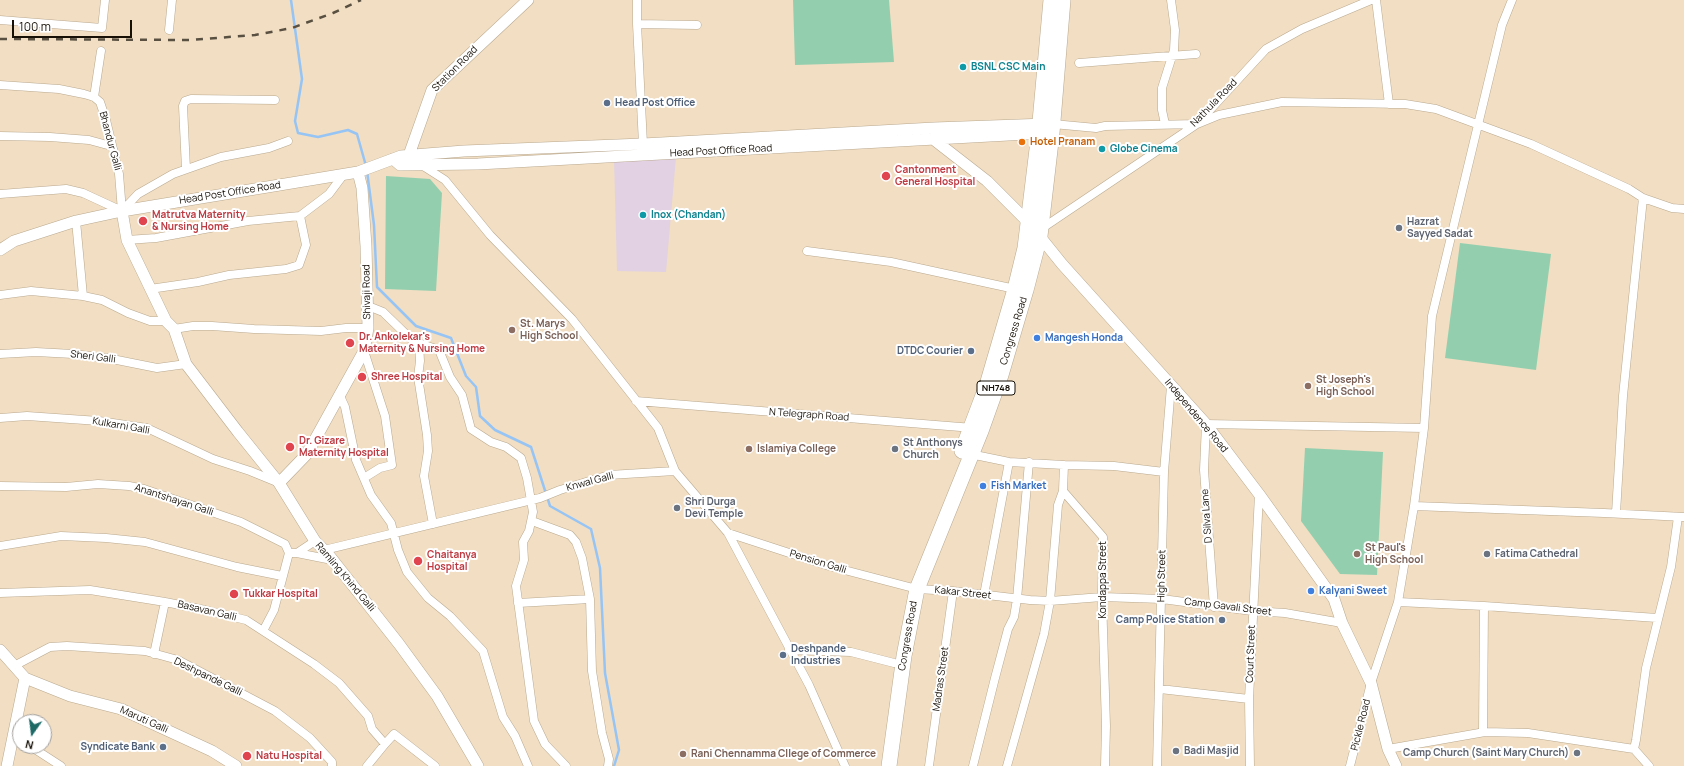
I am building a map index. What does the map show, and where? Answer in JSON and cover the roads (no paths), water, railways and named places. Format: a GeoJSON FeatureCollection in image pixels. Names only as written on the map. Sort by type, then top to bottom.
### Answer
{"type":"FeatureCollection","features":[{"type":"Feature","properties":{"kind":"highway","name":"Congress Road"},"geometry":{"type":"LineString","coordinates":[[1046,128],[1052,0]]}},
{"type":"Feature","properties":{"kind":"highway","name":"Congress Road"},"geometry":{"type":"LineString","coordinates":[[880,766],[894,662],[912,588],[1015,329],[1037,229],[1046,128],[1062,0]]}},
{"type":"Feature","properties":{"kind":"highway","name":"Congress Road"},"geometry":{"type":"LineString","coordinates":[[976,429],[1015,288],[1037,229]]}},
{"type":"Feature","properties":{"kind":"highway","name":"Congress Road"},"geometry":{"type":"LineString","coordinates":[[889,766],[912,588]]}},
{"type":"Feature","properties":{"kind":"main road","name":"Station Road"},"geometry":{"type":"LineString","coordinates":[[409,155],[432,90],[528,0]]}},
{"type":"Feature","properties":{"kind":"main road","name":"Head Post Office Road"},"geometry":{"type":"LineString","coordinates":[[393,159],[400,165],[478,164],[933,139],[1046,128]]}},
{"type":"Feature","properties":{"kind":"main road","name":"Head Post Office Road"},"geometry":{"type":"LineString","coordinates":[[0,250],[14,241],[76,222],[122,211],[344,174],[361,170],[401,156],[409,155],[914,129],[1046,128]]}},
{"type":"Feature","properties":{"kind":"main road"},"geometry":{"type":"LineString","coordinates":[[914,129],[915,140]]}},
{"type":"Feature","properties":{"kind":"main road","name":"Independence Road"},"geometry":{"type":"LineString","coordinates":[[933,139],[987,181],[1037,229],[1062,264],[1206,424],[1259,494],[1334,599],[1342,623],[1371,683],[1388,749],[1396,766]]}},
{"type":"Feature","properties":{"kind":"main road","name":"Shivaji Road"},"geometry":{"type":"LineString","coordinates":[[279,483],[307,454],[364,351],[368,328],[368,306],[361,170]]}},
{"type":"Feature","properties":{"kind":"main road"},"geometry":{"type":"LineString","coordinates":[[122,211],[127,240],[166,322],[174,329]]}},
{"type":"Feature","properties":{"kind":"main road","name":"Ramling Khind Galli"},"geometry":{"type":"LineString","coordinates":[[174,329],[186,364],[279,483],[315,541],[324,550],[399,644],[437,696],[478,766]]}},
{"type":"Feature","properties":{"kind":"main road"},"geometry":{"type":"LineString","coordinates":[[2,654],[25,678],[20,714]]}},
{"type":"Feature","properties":{"kind":"main road","name":"Maruti Galli"},"geometry":{"type":"LineString","coordinates":[[25,678],[70,696],[121,709],[212,751],[236,766]]}},
{"type":"Feature","properties":{"kind":"main road"},"geometry":{"type":"LineString","coordinates":[[7,766],[12,752]]}},
{"type":"Feature","properties":{"kind":"street"},"geometry":{"type":"LineString","coordinates":[[0,20],[102,28],[105,0]]}},
{"type":"Feature","properties":{"kind":"street"},"geometry":{"type":"LineString","coordinates":[[169,30],[172,0]]}},
{"type":"Feature","properties":{"kind":"street"},"geometry":{"type":"LineString","coordinates":[[636,0],[643,144]]}},
{"type":"Feature","properties":{"kind":"street"},"geometry":{"type":"LineString","coordinates":[[1165,124],[1162,110],[1162,88],[1174,50],[1175,30],[1171,0]]}},
{"type":"Feature","properties":{"kind":"street","name":"Nathula Road"},"geometry":{"type":"LineString","coordinates":[[1037,229],[1197,124],[1266,49],[1302,29],[1371,0]]}},
{"type":"Feature","properties":{"kind":"street"},"geometry":{"type":"LineString","coordinates":[[1376,0],[1389,104]]}},
{"type":"Feature","properties":{"kind":"street","name":"Pickle Road"},"geometry":{"type":"LineString","coordinates":[[1350,766],[1371,683],[1398,602],[1414,506],[1424,428],[1432,316],[1502,26],[1512,0]]}},
{"type":"Feature","properties":{"kind":"street"},"geometry":{"type":"LineString","coordinates":[[637,24],[697,25]]}},
{"type":"Feature","properties":{"kind":"street"},"geometry":{"type":"LineString","coordinates":[[0,85],[59,89],[94,97],[102,51]]}},
{"type":"Feature","properties":{"kind":"street"},"geometry":{"type":"LineString","coordinates":[[1078,64],[1196,54]]}},
{"type":"Feature","properties":{"kind":"street","name":"Bhandur Galli"},"geometry":{"type":"LineString","coordinates":[[94,97],[100,102],[106,120],[111,146],[119,174],[122,211]]}},
{"type":"Feature","properties":{"kind":"street"},"geometry":{"type":"LineString","coordinates":[[186,169],[183,106],[185,101],[191,99],[275,100]]}},
{"type":"Feature","properties":{"kind":"street"},"geometry":{"type":"LineString","coordinates":[[1046,128],[1096,128],[1105,126],[1197,124],[1219,115],[1282,102],[1405,104],[1436,109],[1531,144],[1629,189],[1643,198],[1672,208],[1684,209]]}},
{"type":"Feature","properties":{"kind":"street"},"geometry":{"type":"LineString","coordinates":[[0,136],[50,137],[89,140],[111,146]]}},
{"type":"Feature","properties":{"kind":"street"},"geometry":{"type":"LineString","coordinates":[[0,194],[66,189],[83,192],[122,211],[138,194],[173,174],[221,157],[269,148],[288,141]]}},
{"type":"Feature","properties":{"kind":"street"},"geometry":{"type":"LineString","coordinates":[[409,155],[421,165],[445,180],[490,236],[572,320],[658,428],[675,471],[728,533],[809,685],[845,766]]}},
{"type":"Feature","properties":{"kind":"street"},"geometry":{"type":"LineString","coordinates":[[127,240],[156,238],[248,221],[300,216],[329,194],[344,174]]}},
{"type":"Feature","properties":{"kind":"street"},"geometry":{"type":"LineString","coordinates":[[1616,513],[1623,396],[1643,198]]}},
{"type":"Feature","properties":{"kind":"street"},"geometry":{"type":"LineString","coordinates":[[150,289],[198,282],[229,275],[286,269],[299,265],[306,245],[300,216]]}},
{"type":"Feature","properties":{"kind":"street"},"geometry":{"type":"LineString","coordinates":[[76,222],[83,296]]}},
{"type":"Feature","properties":{"kind":"street"},"geometry":{"type":"LineString","coordinates":[[807,251],[891,262],[1015,288]]}},
{"type":"Feature","properties":{"kind":"street"},"geometry":{"type":"LineString","coordinates":[[0,295],[31,291],[83,296],[102,300],[128,313],[150,321],[166,322]]}},
{"type":"Feature","properties":{"kind":"street"},"geometry":{"type":"LineString","coordinates":[[368,306],[382,312],[413,341],[439,350],[450,377],[462,395],[471,429],[491,442],[506,447],[521,458],[527,478],[533,512],[529,532],[523,542],[524,560],[516,586],[534,721],[545,744],[566,766]]}},
{"type":"Feature","properties":{"kind":"street"},"geometry":{"type":"LineString","coordinates":[[174,329],[193,326],[314,331],[346,328],[368,328]]}},
{"type":"Feature","properties":{"kind":"street"},"geometry":{"type":"LineString","coordinates":[[419,343],[420,361],[418,376],[428,446],[424,476],[433,524]]}},
{"type":"Feature","properties":{"kind":"street"},"geometry":{"type":"LineString","coordinates":[[364,351],[385,416],[392,465],[380,468],[364,478]]}},
{"type":"Feature","properties":{"kind":"street","name":"Sheri Galli"},"geometry":{"type":"LineString","coordinates":[[0,354],[36,352],[73,354],[107,358],[157,368],[186,364]]}},
{"type":"Feature","properties":{"kind":"street","name":"High Street"},"geometry":{"type":"LineString","coordinates":[[1157,766],[1164,472],[1171,386]]}},
{"type":"Feature","properties":{"kind":"street"},"geometry":{"type":"LineString","coordinates":[[340,396],[345,407],[356,460],[371,494],[391,523],[398,550],[407,572],[428,598],[450,616],[483,651],[503,717],[515,736],[528,766]]}},
{"type":"Feature","properties":{"kind":"street","name":"N Telegraph Road"},"geometry":{"type":"LineString","coordinates":[[636,401],[976,429]]}},
{"type":"Feature","properties":{"kind":"street","name":"Kulkarni Galli"},"geometry":{"type":"LineString","coordinates":[[0,418],[27,416],[75,419],[147,428],[213,459],[250,471],[279,483]]}},
{"type":"Feature","properties":{"kind":"street"},"geometry":{"type":"LineString","coordinates":[[1206,424],[1424,428]]}},
{"type":"Feature","properties":{"kind":"street","name":"D Silva Lane"},"geometry":{"type":"LineString","coordinates":[[1206,424],[1204,470],[1214,607]]}},
{"type":"Feature","properties":{"kind":"street"},"geometry":{"type":"LineString","coordinates":[[966,454],[1009,462],[1114,466],[1164,472]]}},
{"type":"Feature","properties":{"kind":"street"},"geometry":{"type":"LineString","coordinates":[[984,595],[1009,462]]}},
{"type":"Feature","properties":{"kind":"street"},"geometry":{"type":"LineString","coordinates":[[973,766],[1000,657],[1008,629],[1014,617],[1017,599],[1029,462]]}},
{"type":"Feature","properties":{"kind":"street"},"geometry":{"type":"LineString","coordinates":[[1007,766],[1044,634],[1050,601],[1058,510],[1063,490],[1064,465]]}},
{"type":"Feature","properties":{"kind":"street","name":"Knwal Galli"},"geometry":{"type":"LineString","coordinates":[[324,550],[530,501],[609,475],[675,471]]}},
{"type":"Feature","properties":{"kind":"street","name":"Anantshayan Galli"},"geometry":{"type":"LineString","coordinates":[[0,486],[66,487],[98,484],[137,487],[182,501],[240,522],[285,544],[293,553]]}},
{"type":"Feature","properties":{"kind":"street","name":"Kondappa Street"},"geometry":{"type":"LineString","coordinates":[[1063,490],[1103,537],[1102,597],[1106,726],[1105,766]]}},
{"type":"Feature","properties":{"kind":"street","name":"Court Street"},"geometry":{"type":"LineString","coordinates":[[1250,766],[1249,700],[1252,612],[1259,494]]}},
{"type":"Feature","properties":{"kind":"street"},"geometry":{"type":"LineString","coordinates":[[1414,506],[1616,513],[1681,517],[1671,567],[1657,618],[1646,668],[1634,749]]}},
{"type":"Feature","properties":{"kind":"street"},"geometry":{"type":"LineString","coordinates":[[532,521],[570,535],[576,542],[582,558],[590,599],[592,671],[602,733],[609,760],[608,766]]}},
{"type":"Feature","properties":{"kind":"street","name":"Pension Galli"},"geometry":{"type":"LineString","coordinates":[[728,533],[829,566],[912,588]]}},
{"type":"Feature","properties":{"kind":"street"},"geometry":{"type":"LineString","coordinates":[[0,546],[61,536],[106,538],[145,542],[237,567],[282,576]]}},
{"type":"Feature","properties":{"kind":"street"},"geometry":{"type":"LineString","coordinates":[[263,631],[274,610],[282,576],[293,553],[315,541]]}},
{"type":"Feature","properties":{"kind":"street"},"geometry":{"type":"LineString","coordinates":[[293,553],[332,560]]}},
{"type":"Feature","properties":{"kind":"street","name":"Kakar Street"},"geometry":{"type":"LineString","coordinates":[[912,588],[953,591],[1017,599]]}},
{"type":"Feature","properties":{"kind":"street","name":"Basavan Galli"},"geometry":{"type":"LineString","coordinates":[[0,593],[90,590],[164,602],[246,620],[314,664],[339,683],[368,716],[372,729],[385,744]]}},
{"type":"Feature","properties":{"kind":"street","name":"Madras Street"},"geometry":{"type":"LineString","coordinates":[[929,766],[953,591]]}},
{"type":"Feature","properties":{"kind":"street","name":"Camp Gavali Street"},"geometry":{"type":"LineString","coordinates":[[1017,599],[1050,601],[1102,597],[1162,599],[1252,612],[1285,613],[1342,623]]}},
{"type":"Feature","properties":{"kind":"street"},"geometry":{"type":"LineString","coordinates":[[518,603],[590,599]]}},
{"type":"Feature","properties":{"kind":"street"},"geometry":{"type":"LineString","coordinates":[[154,654],[164,602]]}},
{"type":"Feature","properties":{"kind":"street"},"geometry":{"type":"LineString","coordinates":[[1398,602],[1484,606],[1657,618]]}},
{"type":"Feature","properties":{"kind":"street"},"geometry":{"type":"LineString","coordinates":[[1483,732],[1484,606]]}},
{"type":"Feature","properties":{"kind":"street","name":"Deshpande Galli"},"geometry":{"type":"LineString","coordinates":[[14,666],[50,647],[67,646],[145,651],[178,660],[275,711],[310,738],[332,762],[332,766]]}},
{"type":"Feature","properties":{"kind":"street"},"geometry":{"type":"LineString","coordinates":[[789,650],[851,652],[894,662]]}},
{"type":"Feature","properties":{"kind":"street"},"geometry":{"type":"LineString","coordinates":[[1160,690],[1249,700]]}},
{"type":"Feature","properties":{"kind":"street"},"geometry":{"type":"LineString","coordinates":[[1388,749],[1483,732],[1528,733],[1634,749],[1649,766]]}},
{"type":"Feature","properties":{"kind":"street"},"geometry":{"type":"LineString","coordinates":[[367,766],[394,734],[435,766]]}},
{"type":"Feature","properties":{"kind":"street"},"geometry":{"type":"LineString","coordinates":[[43,754],[62,766]]}},
{"type":"Feature","properties":{"kind":"waterway"},"geometry":{"type":"LineString","coordinates":[[291,0],[302,79],[295,121],[298,133],[318,137],[348,130],[357,134],[366,166]]}},
{"type":"Feature","properties":{"kind":"waterway"},"geometry":{"type":"LineString","coordinates":[[367,171],[374,225],[377,287],[416,326],[451,338],[466,376],[476,387],[480,416],[495,430],[531,447],[550,506],[591,529],[600,568],[605,673],[619,750],[614,766]]}},
{"type":"Feature","properties":{"kind":"railway"},"geometry":{"type":"LineString","coordinates":[[0,39],[190,40],[255,35],[292,28],[333,13],[361,0]]}},
{"type":"Feature","properties":{"kind":"place","name":"BSNL CSC Main"},"geometry":{"type":"Point","coordinates":[963,67]}},
{"type":"Feature","properties":{"kind":"place","name":"Head Post Office"},"geometry":{"type":"Point","coordinates":[607,103]}},
{"type":"Feature","properties":{"kind":"place","name":"Hotel Pranam"},"geometry":{"type":"Point","coordinates":[1022,142]}},
{"type":"Feature","properties":{"kind":"place","name":"Globe Cinema"},"geometry":{"type":"Point","coordinates":[1102,149]}},
{"type":"Feature","properties":{"kind":"place","name":"Cantonment General Hospital"},"geometry":{"type":"Point","coordinates":[886,176]}},
{"type":"Feature","properties":{"kind":"place","name":"Inox (Chandan)"},"geometry":{"type":"Point","coordinates":[643,215]}},
{"type":"Feature","properties":{"kind":"place","name":"Matrutva Maternity & Nursing Home"},"geometry":{"type":"Point","coordinates":[143,221]}},
{"type":"Feature","properties":{"kind":"place","name":"Hazrat Sayyed Sadat"},"geometry":{"type":"Point","coordinates":[1399,228]}},
{"type":"Feature","properties":{"kind":"place","name":"St. Marys High School"},"geometry":{"type":"Point","coordinates":[512,330]}},
{"type":"Feature","properties":{"kind":"place","name":"Mangesh Honda"},"geometry":{"type":"Point","coordinates":[1037,338]}},
{"type":"Feature","properties":{"kind":"place","name":"Dr. Ankolekar's Maternity & Nursing Home"},"geometry":{"type":"Point","coordinates":[350,343]}},
{"type":"Feature","properties":{"kind":"place","name":"DTDC Courier"},"geometry":{"type":"Point","coordinates":[971,351]}},
{"type":"Feature","properties":{"kind":"place","name":"Shree Hospital"},"geometry":{"type":"Point","coordinates":[362,377]}},
{"type":"Feature","properties":{"kind":"place","name":"St Joseph's High School"},"geometry":{"type":"Point","coordinates":[1308,386]}},
{"type":"Feature","properties":{"kind":"place","name":"Dr. Gizare Maternity Hospital"},"geometry":{"type":"Point","coordinates":[290,447]}},
{"type":"Feature","properties":{"kind":"place","name":"Islamiya College"},"geometry":{"type":"Point","coordinates":[749,449]}},
{"type":"Feature","properties":{"kind":"place","name":"St Anthonys Church"},"geometry":{"type":"Point","coordinates":[895,449]}},
{"type":"Feature","properties":{"kind":"place","name":"Fish Market"},"geometry":{"type":"Point","coordinates":[983,486]}},
{"type":"Feature","properties":{"kind":"place","name":"Shri Durga Devi Temple"},"geometry":{"type":"Point","coordinates":[677,508]}},
{"type":"Feature","properties":{"kind":"place","name":"St Paul's High School"},"geometry":{"type":"Point","coordinates":[1357,554]}},
{"type":"Feature","properties":{"kind":"place","name":"Fatima Cathedral"},"geometry":{"type":"Point","coordinates":[1487,554]}},
{"type":"Feature","properties":{"kind":"place","name":"Chaitanya Hospital"},"geometry":{"type":"Point","coordinates":[418,561]}},
{"type":"Feature","properties":{"kind":"place","name":"Kalyani Sweet"},"geometry":{"type":"Point","coordinates":[1311,591]}},
{"type":"Feature","properties":{"kind":"place","name":"Tukkar Hospital"},"geometry":{"type":"Point","coordinates":[234,594]}},
{"type":"Feature","properties":{"kind":"place","name":"Camp Police Station"},"geometry":{"type":"Point","coordinates":[1222,620]}},
{"type":"Feature","properties":{"kind":"place","name":"Deshpande Industries"},"geometry":{"type":"Point","coordinates":[783,655]}},
{"type":"Feature","properties":{"kind":"place","name":"Syndicate Bank"},"geometry":{"type":"Point","coordinates":[163,747]}},
{"type":"Feature","properties":{"kind":"place","name":"Badi Masjid"},"geometry":{"type":"Point","coordinates":[1176,751]}},
{"type":"Feature","properties":{"kind":"place","name":"Camp Church (Saint Mary Church)"},"geometry":{"type":"Point","coordinates":[1577,753]}},
{"type":"Feature","properties":{"kind":"place","name":"Rani Chennamma Cllege of Commerce"},"geometry":{"type":"Point","coordinates":[683,754]}},
{"type":"Feature","properties":{"kind":"place","name":"Natu Hospital"},"geometry":{"type":"Point","coordinates":[247,756]}}]}
